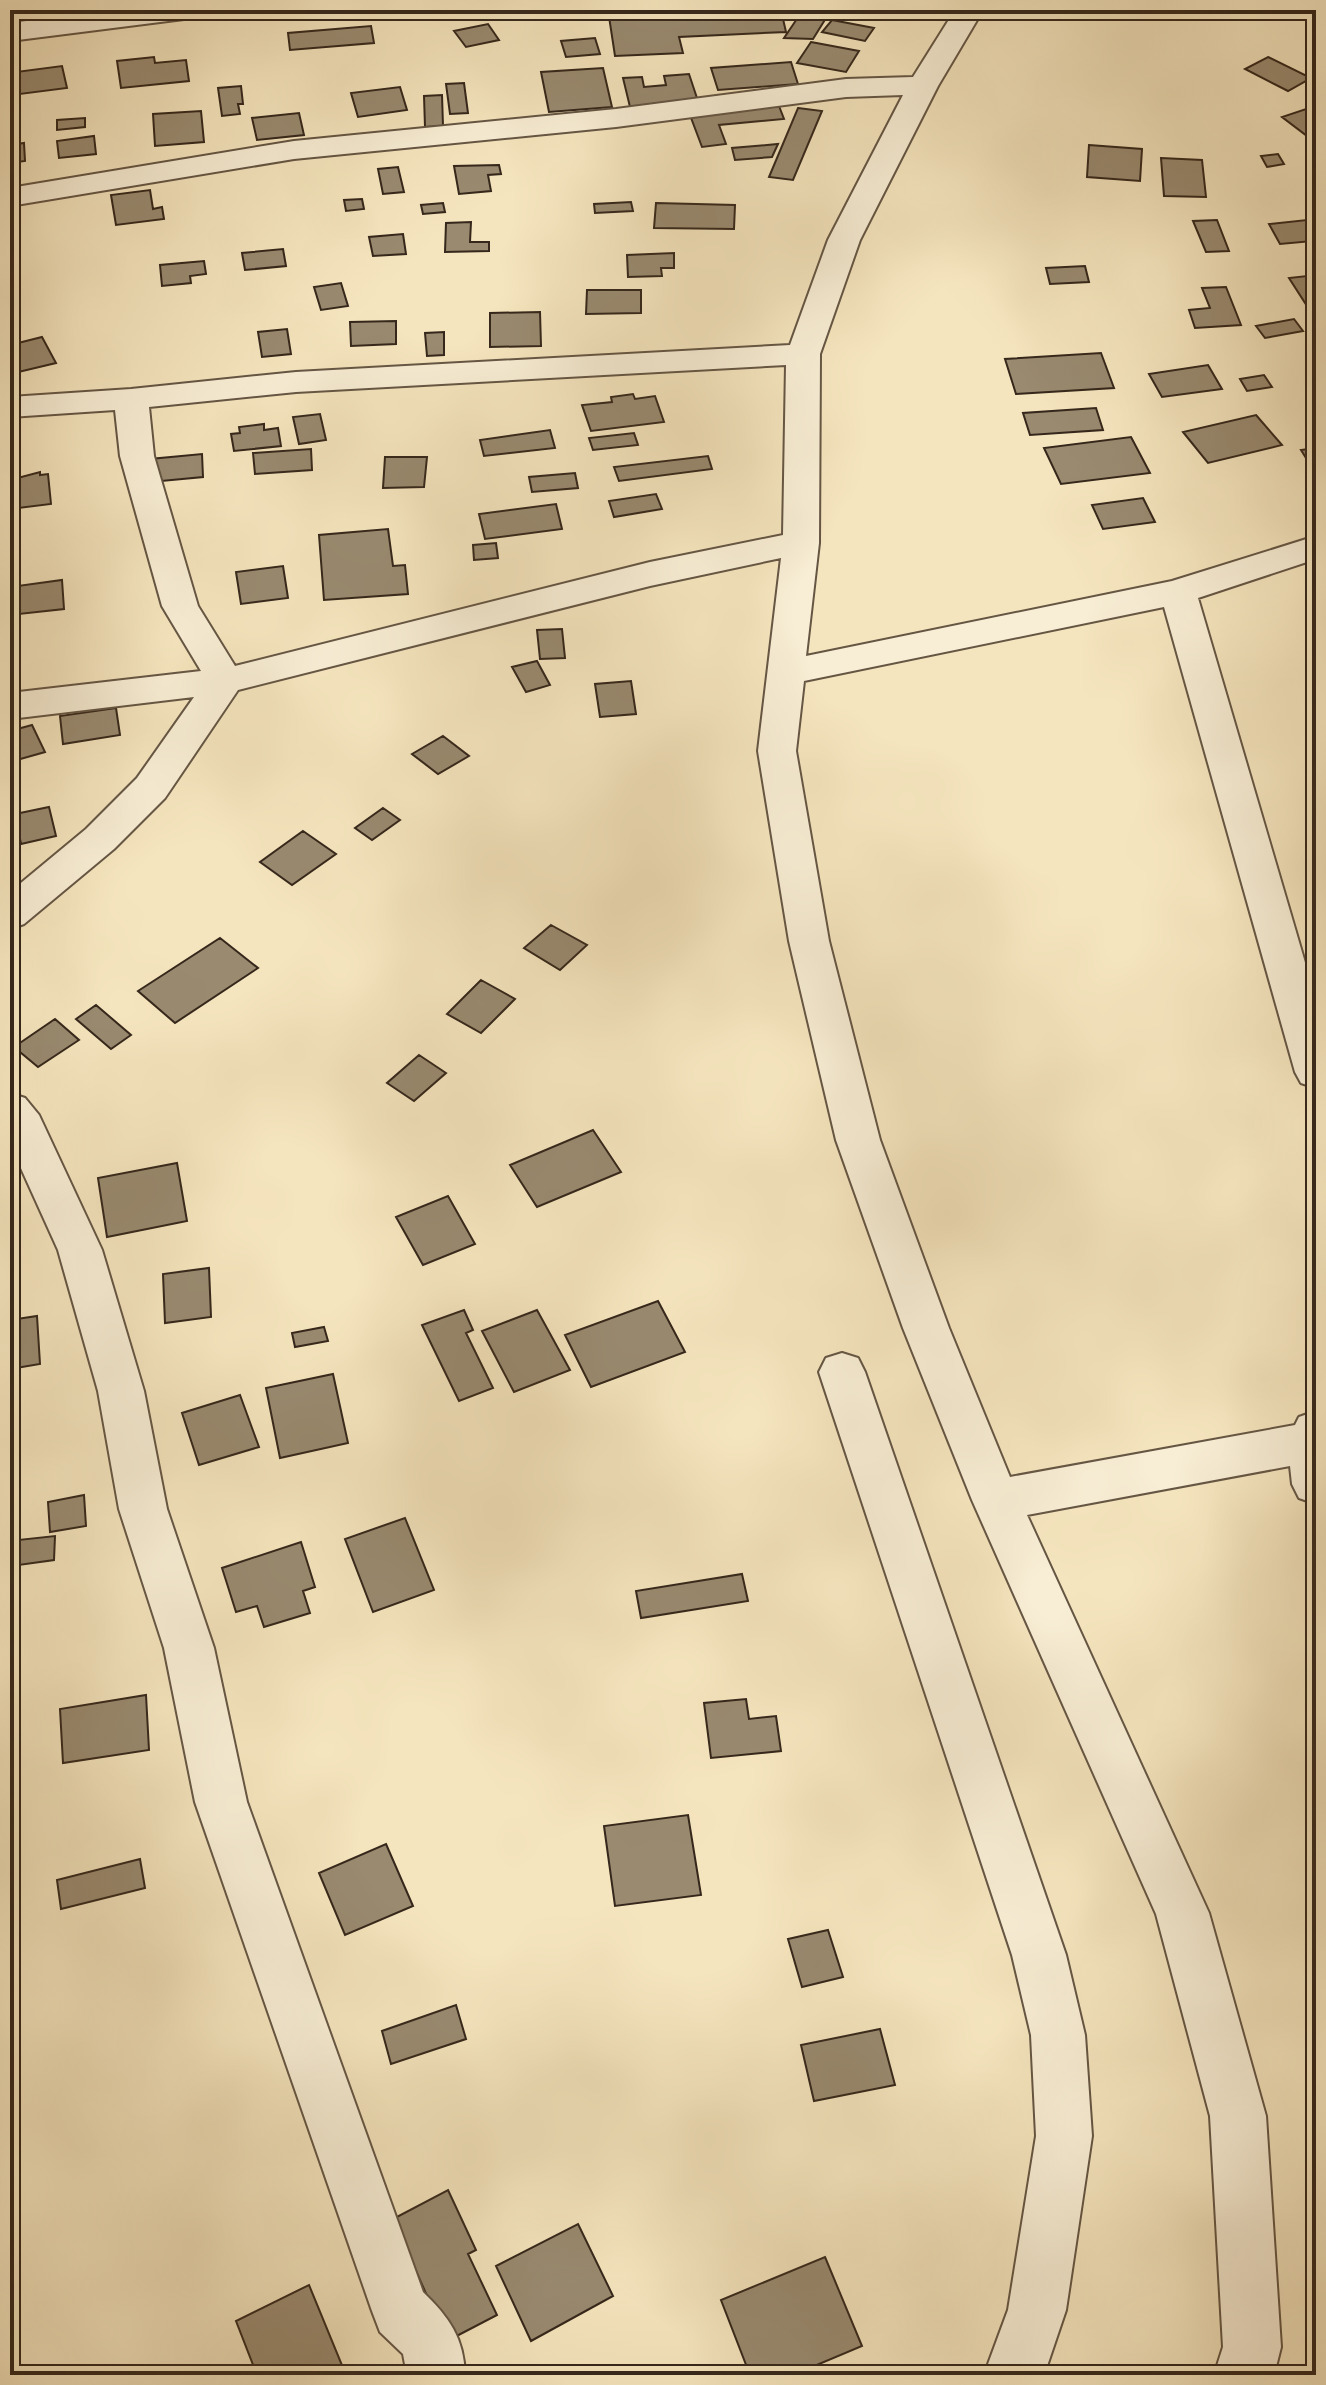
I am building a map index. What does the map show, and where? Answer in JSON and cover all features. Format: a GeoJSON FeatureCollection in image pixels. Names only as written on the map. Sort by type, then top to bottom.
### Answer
{"type":"FeatureCollection","features":[{"type":"Feature","properties":{"kind":"street"},"geometry":{"type":"LineString","coordinates":[[10,32],[184,10]]}},
{"type":"Feature","properties":{"kind":"street"},"geometry":{"type":"LineString","coordinates":[[969,10],[923,86],[844,240],[803,354],[801,543],[777,751],[809,941],[858,1140],[926,1328],[996,1500],[1182,1913],[1238,2116],[1252,2347],[1244,2375]]}},
{"type":"Feature","properties":{"kind":"street"},"geometry":{"type":"LineString","coordinates":[[10,197],[294,150],[616,118],[846,88],[923,86]]}},
{"type":"Feature","properties":{"kind":"street"},"geometry":{"type":"LineString","coordinates":[[10,407],[327,380],[803,354]]}},
{"type":"Feature","properties":{"kind":"street"},"geometry":{"type":"LineString","coordinates":[[131,399],[137,456],[180,606],[225,681]]}},
{"type":"Feature","properties":{"kind":"street"},"geometry":{"type":"LineString","coordinates":[[10,706],[225,681],[650,574],[801,543]]}},
{"type":"Feature","properties":{"kind":"street"},"geometry":{"type":"LineString","coordinates":[[784,673],[1178,592],[1316,547]]}},
{"type":"Feature","properties":{"kind":"street"},"geometry":{"type":"LineString","coordinates":[[1178,592],[1316,1072]]}},
{"type":"Feature","properties":{"kind":"street"},"geometry":{"type":"LineString","coordinates":[[10,914],[100,839],[151,788],[225,681]]}},
{"type":"Feature","properties":{"kind":"street"},"geometry":{"type":"LineString","coordinates":[[10,1110],[24,1127],[80,1250],[121,1391],[143,1509],[189,1648],[221,1802],[401,2311],[429,2339],[436,2373]]}},
{"type":"Feature","properties":{"kind":"street"},"geometry":{"type":"LineString","coordinates":[[842,1372],[1039,1955],[1058,2035],[1064,2136],[1037,2310],[1014,2375]]}},
{"type":"Feature","properties":{"kind":"street"},"geometry":{"type":"LineString","coordinates":[[996,1500],[1314,1452]]}},
{"type":"Feature","properties":{"kind":"building"},"geometry":{"type":"Polygon","coordinates":[[[548,10],[581,10],[582,13],[550,17],[548,10]]]}},
{"type":"Feature","properties":{"kind":"building"},"geometry":{"type":"Polygon","coordinates":[[[608,10],[781,10],[786,32],[679,37],[683,53],[615,56],[608,10]]]}},
{"type":"Feature","properties":{"kind":"building"},"geometry":{"type":"Polygon","coordinates":[[[803,10],[831,10],[813,39],[784,38],[803,10]]]}},
{"type":"Feature","properties":{"kind":"building"},"geometry":{"type":"Polygon","coordinates":[[[832,20],[874,28],[865,41],[822,32],[832,20]]]}},
{"type":"Feature","properties":{"kind":"building"},"geometry":{"type":"Polygon","coordinates":[[[488,24],[499,40],[466,47],[454,31],[488,24]]]}},
{"type":"Feature","properties":{"kind":"building"},"geometry":{"type":"Polygon","coordinates":[[[371,26],[374,43],[290,50],[288,33],[371,26]]]}},
{"type":"Feature","properties":{"kind":"building"},"geometry":{"type":"Polygon","coordinates":[[[595,38],[600,54],[566,57],[561,41],[595,38]]]}},
{"type":"Feature","properties":{"kind":"building"},"geometry":{"type":"Polygon","coordinates":[[[811,42],[859,51],[846,72],[797,63],[811,42]]]}},
{"type":"Feature","properties":{"kind":"building"},"geometry":{"type":"Polygon","coordinates":[[[154,57],[155,63],[186,60],[189,81],[121,88],[117,61],[154,57]]]}},
{"type":"Feature","properties":{"kind":"building"},"geometry":{"type":"Polygon","coordinates":[[[1268,57],[1311,78],[1288,91],[1245,69],[1268,57]]]}},
{"type":"Feature","properties":{"kind":"building"},"geometry":{"type":"Polygon","coordinates":[[[791,62],[798,84],[718,90],[711,68],[791,62]]]}},
{"type":"Feature","properties":{"kind":"building"},"geometry":{"type":"Polygon","coordinates":[[[62,66],[67,88],[20,94],[16,72],[62,66]]]}},
{"type":"Feature","properties":{"kind":"building"},"geometry":{"type":"Polygon","coordinates":[[[603,68],[612,107],[549,112],[541,72],[603,68]]]}},
{"type":"Feature","properties":{"kind":"building"},"geometry":{"type":"Polygon","coordinates":[[[689,74],[698,101],[630,107],[623,78],[642,77],[644,87],[666,85],[664,76],[689,74]]]}},
{"type":"Feature","properties":{"kind":"building"},"geometry":{"type":"Polygon","coordinates":[[[464,83],[468,113],[450,114],[446,84],[464,83]]]}},
{"type":"Feature","properties":{"kind":"building"},"geometry":{"type":"Polygon","coordinates":[[[241,86],[243,104],[238,104],[240,114],[222,116],[218,88],[241,86]]]}},
{"type":"Feature","properties":{"kind":"building"},"geometry":{"type":"Polygon","coordinates":[[[400,87],[407,110],[358,117],[351,93],[400,87]]]}},
{"type":"Feature","properties":{"kind":"building"},"geometry":{"type":"Polygon","coordinates":[[[442,95],[443,126],[425,127],[424,96],[442,95]]]}},
{"type":"Feature","properties":{"kind":"building"},"geometry":{"type":"Polygon","coordinates":[[[779,106],[784,119],[719,125],[726,144],[702,147],[690,115],[779,106]]]}},
{"type":"Feature","properties":{"kind":"building"},"geometry":{"type":"Polygon","coordinates":[[[798,108],[822,111],[793,180],[769,177],[798,108]]]}},
{"type":"Feature","properties":{"kind":"building"},"geometry":{"type":"Polygon","coordinates":[[[1309,108],[1316,113],[1316,137],[1311,139],[1282,117],[1309,108]]]}},
{"type":"Feature","properties":{"kind":"building"},"geometry":{"type":"Polygon","coordinates":[[[201,111],[204,142],[155,146],[153,114],[201,111]]]}},
{"type":"Feature","properties":{"kind":"building"},"geometry":{"type":"Polygon","coordinates":[[[299,113],[304,135],[257,140],[252,118],[299,113]]]}},
{"type":"Feature","properties":{"kind":"building"},"geometry":{"type":"Polygon","coordinates":[[[85,118],[85,127],[57,130],[57,120],[85,118]]]}},
{"type":"Feature","properties":{"kind":"building"},"geometry":{"type":"Polygon","coordinates":[[[94,136],[96,154],[59,158],[57,141],[94,136]]]}},
{"type":"Feature","properties":{"kind":"building"},"geometry":{"type":"Polygon","coordinates":[[[24,143],[25,161],[10,163],[10,145],[24,143]]]}},
{"type":"Feature","properties":{"kind":"building"},"geometry":{"type":"Polygon","coordinates":[[[778,144],[772,157],[735,160],[732,148],[778,144]]]}},
{"type":"Feature","properties":{"kind":"building"},"geometry":{"type":"Polygon","coordinates":[[[1089,145],[1142,149],[1140,181],[1087,177],[1089,145]]]}},
{"type":"Feature","properties":{"kind":"building"},"geometry":{"type":"Polygon","coordinates":[[[1278,154],[1284,164],[1267,167],[1261,156],[1278,154]]]}},
{"type":"Feature","properties":{"kind":"building"},"geometry":{"type":"Polygon","coordinates":[[[1161,158],[1202,160],[1206,197],[1164,196],[1161,158]]]}},
{"type":"Feature","properties":{"kind":"building"},"geometry":{"type":"Polygon","coordinates":[[[499,165],[501,174],[488,175],[491,191],[459,194],[454,166],[499,165]]]}},
{"type":"Feature","properties":{"kind":"building"},"geometry":{"type":"Polygon","coordinates":[[[398,167],[404,192],[383,194],[378,169],[398,167]]]}},
{"type":"Feature","properties":{"kind":"building"},"geometry":{"type":"Polygon","coordinates":[[[150,190],[153,209],[162,207],[164,219],[116,225],[111,195],[150,190]]]}},
{"type":"Feature","properties":{"kind":"building"},"geometry":{"type":"Polygon","coordinates":[[[362,199],[364,209],[346,211],[344,200],[362,199]]]}},
{"type":"Feature","properties":{"kind":"building"},"geometry":{"type":"Polygon","coordinates":[[[631,202],[633,211],[595,213],[594,204],[631,202]]]}},
{"type":"Feature","properties":{"kind":"building"},"geometry":{"type":"Polygon","coordinates":[[[443,203],[445,212],[423,214],[421,205],[443,203]]]}},
{"type":"Feature","properties":{"kind":"building"},"geometry":{"type":"Polygon","coordinates":[[[656,203],[735,205],[734,229],[654,228],[656,203]]]}},
{"type":"Feature","properties":{"kind":"building"},"geometry":{"type":"Polygon","coordinates":[[[1316,219],[1316,238],[1311,239],[1313,241],[1280,244],[1269,224],[1316,219]]]}},
{"type":"Feature","properties":{"kind":"building"},"geometry":{"type":"Polygon","coordinates":[[[1217,220],[1229,251],[1206,252],[1193,221],[1217,220]]]}},
{"type":"Feature","properties":{"kind":"building"},"geometry":{"type":"Polygon","coordinates":[[[471,222],[470,242],[489,242],[489,251],[445,252],[446,223],[471,222]]]}},
{"type":"Feature","properties":{"kind":"building"},"geometry":{"type":"Polygon","coordinates":[[[403,234],[406,254],[373,256],[369,237],[403,234]]]}},
{"type":"Feature","properties":{"kind":"building"},"geometry":{"type":"Polygon","coordinates":[[[283,249],[286,266],[245,270],[242,253],[283,249]]]}},
{"type":"Feature","properties":{"kind":"building"},"geometry":{"type":"Polygon","coordinates":[[[674,253],[674,268],[661,268],[662,276],[628,277],[627,255],[674,253]]]}},
{"type":"Feature","properties":{"kind":"building"},"geometry":{"type":"Polygon","coordinates":[[[204,261],[206,274],[190,276],[191,283],[162,286],[160,265],[204,261]]]}},
{"type":"Feature","properties":{"kind":"building"},"geometry":{"type":"Polygon","coordinates":[[[1085,266],[1089,282],[1050,284],[1046,268],[1085,266]]]}},
{"type":"Feature","properties":{"kind":"building"},"geometry":{"type":"Polygon","coordinates":[[[1316,275],[1316,320],[1289,278],[1316,275]]]}},
{"type":"Feature","properties":{"kind":"building"},"geometry":{"type":"Polygon","coordinates":[[[341,283],[348,306],[321,310],[314,287],[341,283]]]}},
{"type":"Feature","properties":{"kind":"building"},"geometry":{"type":"Polygon","coordinates":[[[1226,287],[1241,325],[1195,328],[1189,310],[1210,308],[1202,288],[1226,287]]]}},
{"type":"Feature","properties":{"kind":"building"},"geometry":{"type":"Polygon","coordinates":[[[587,290],[641,290],[641,313],[586,314],[587,290]]]}},
{"type":"Feature","properties":{"kind":"building"},"geometry":{"type":"Polygon","coordinates":[[[540,312],[541,346],[490,347],[490,313],[540,312]]]}},
{"type":"Feature","properties":{"kind":"building"},"geometry":{"type":"Polygon","coordinates":[[[1294,319],[1303,331],[1265,338],[1256,326],[1294,319]]]}},
{"type":"Feature","properties":{"kind":"building"},"geometry":{"type":"Polygon","coordinates":[[[396,321],[396,344],[351,346],[350,322],[396,321]]]}},
{"type":"Feature","properties":{"kind":"building"},"geometry":{"type":"Polygon","coordinates":[[[287,329],[291,354],[262,357],[258,332],[287,329]]]}},
{"type":"Feature","properties":{"kind":"building"},"geometry":{"type":"Polygon","coordinates":[[[444,332],[444,355],[427,356],[425,333],[444,332]]]}},
{"type":"Feature","properties":{"kind":"building"},"geometry":{"type":"Polygon","coordinates":[[[42,337],[56,363],[10,374],[10,345],[42,337]]]}},
{"type":"Feature","properties":{"kind":"building"},"geometry":{"type":"Polygon","coordinates":[[[1101,353],[1114,388],[1016,394],[1005,359],[1101,353]]]}},
{"type":"Feature","properties":{"kind":"building"},"geometry":{"type":"Polygon","coordinates":[[[1208,365],[1222,389],[1162,397],[1149,374],[1208,365]]]}},
{"type":"Feature","properties":{"kind":"building"},"geometry":{"type":"Polygon","coordinates":[[[1264,375],[1272,387],[1247,391],[1240,379],[1264,375]]]}},
{"type":"Feature","properties":{"kind":"building"},"geometry":{"type":"Polygon","coordinates":[[[633,394],[635,399],[655,396],[664,422],[591,431],[582,405],[612,402],[611,397],[633,394]]]}},
{"type":"Feature","properties":{"kind":"building"},"geometry":{"type":"Polygon","coordinates":[[[1096,408],[1103,430],[1030,435],[1023,413],[1096,408]]]}},
{"type":"Feature","properties":{"kind":"building"},"geometry":{"type":"Polygon","coordinates":[[[320,414],[326,440],[299,444],[293,417],[320,414]]]}},
{"type":"Feature","properties":{"kind":"building"},"geometry":{"type":"Polygon","coordinates":[[[1256,415],[1282,445],[1208,463],[1183,432],[1256,415]]]}},
{"type":"Feature","properties":{"kind":"building"},"geometry":{"type":"Polygon","coordinates":[[[264,424],[264,430],[278,428],[281,446],[234,451],[231,434],[240,433],[239,427],[264,424]]]}},
{"type":"Feature","properties":{"kind":"building"},"geometry":{"type":"Polygon","coordinates":[[[550,430],[555,448],[484,456],[480,440],[550,430]]]}},
{"type":"Feature","properties":{"kind":"building"},"geometry":{"type":"Polygon","coordinates":[[[634,433],[638,445],[593,450],[589,438],[634,433]]]}},
{"type":"Feature","properties":{"kind":"building"},"geometry":{"type":"Polygon","coordinates":[[[1131,437],[1150,473],[1061,484],[1044,448],[1131,437]]]}},
{"type":"Feature","properties":{"kind":"building"},"geometry":{"type":"Polygon","coordinates":[[[1316,448],[1316,474],[1301,450],[1316,448]]]}},
{"type":"Feature","properties":{"kind":"building"},"geometry":{"type":"Polygon","coordinates":[[[311,449],[312,470],[255,474],[253,453],[311,449]]]}},
{"type":"Feature","properties":{"kind":"building"},"geometry":{"type":"Polygon","coordinates":[[[202,454],[203,477],[151,482],[150,459],[202,454]]]}},
{"type":"Feature","properties":{"kind":"building"},"geometry":{"type":"Polygon","coordinates":[[[708,456],[712,469],[619,481],[614,467],[708,456]]]}},
{"type":"Feature","properties":{"kind":"building"},"geometry":{"type":"Polygon","coordinates":[[[385,457],[427,457],[424,487],[383,488],[385,457]]]}},
{"type":"Feature","properties":{"kind":"building"},"geometry":{"type":"Polygon","coordinates":[[[40,472],[40,475],[48,474],[51,504],[10,509],[10,480],[40,472]]]}},
{"type":"Feature","properties":{"kind":"building"},"geometry":{"type":"Polygon","coordinates":[[[575,473],[578,488],[532,492],[529,477],[575,473]]]}},
{"type":"Feature","properties":{"kind":"building"},"geometry":{"type":"Polygon","coordinates":[[[656,494],[662,509],[614,517],[609,501],[656,494]]]}},
{"type":"Feature","properties":{"kind":"building"},"geometry":{"type":"Polygon","coordinates":[[[1143,498],[1155,522],[1103,529],[1092,505],[1143,498]]]}},
{"type":"Feature","properties":{"kind":"building"},"geometry":{"type":"Polygon","coordinates":[[[556,504],[562,529],[485,539],[479,514],[556,504]]]}},
{"type":"Feature","properties":{"kind":"building"},"geometry":{"type":"Polygon","coordinates":[[[388,529],[393,566],[405,565],[408,594],[324,600],[319,535],[388,529]]]}},
{"type":"Feature","properties":{"kind":"building"},"geometry":{"type":"Polygon","coordinates":[[[496,543],[498,558],[474,560],[473,545],[496,543]]]}},
{"type":"Feature","properties":{"kind":"building"},"geometry":{"type":"Polygon","coordinates":[[[283,566],[288,598],[241,604],[236,572],[283,566]]]}},
{"type":"Feature","properties":{"kind":"building"},"geometry":{"type":"Polygon","coordinates":[[[62,580],[64,609],[10,615],[10,587],[62,580]]]}},
{"type":"Feature","properties":{"kind":"building"},"geometry":{"type":"Polygon","coordinates":[[[562,629],[565,658],[540,659],[537,630],[562,629]]]}},
{"type":"Feature","properties":{"kind":"building"},"geometry":{"type":"Polygon","coordinates":[[[537,661],[550,685],[526,692],[512,667],[537,661]]]}},
{"type":"Feature","properties":{"kind":"building"},"geometry":{"type":"Polygon","coordinates":[[[631,681],[636,714],[600,717],[595,684],[631,681]]]}},
{"type":"Feature","properties":{"kind":"building"},"geometry":{"type":"Polygon","coordinates":[[[116,708],[120,735],[63,744],[60,716],[116,708]]]}},
{"type":"Feature","properties":{"kind":"building"},"geometry":{"type":"Polygon","coordinates":[[[32,725],[45,752],[10,762],[10,731],[32,725]]]}},
{"type":"Feature","properties":{"kind":"building"},"geometry":{"type":"Polygon","coordinates":[[[443,736],[469,756],[438,774],[412,754],[443,736]]]}},
{"type":"Feature","properties":{"kind":"building"},"geometry":{"type":"Polygon","coordinates":[[[49,807],[56,836],[21,844],[15,814],[49,807]]]}},
{"type":"Feature","properties":{"kind":"building"},"geometry":{"type":"Polygon","coordinates":[[[383,808],[400,820],[372,840],[355,828],[383,808]]]}},
{"type":"Feature","properties":{"kind":"building"},"geometry":{"type":"Polygon","coordinates":[[[303,831],[336,854],[292,885],[260,862],[303,831]]]}},
{"type":"Feature","properties":{"kind":"building"},"geometry":{"type":"Polygon","coordinates":[[[551,925],[587,945],[560,970],[524,948],[551,925]]]}},
{"type":"Feature","properties":{"kind":"building"},"geometry":{"type":"Polygon","coordinates":[[[220,938],[258,968],[175,1023],[138,991],[220,938]]]}},
{"type":"Feature","properties":{"kind":"building"},"geometry":{"type":"Polygon","coordinates":[[[481,980],[515,999],[481,1033],[447,1014],[481,980]]]}},
{"type":"Feature","properties":{"kind":"building"},"geometry":{"type":"Polygon","coordinates":[[[96,1005],[131,1035],[111,1049],[76,1019],[96,1005]]]}},
{"type":"Feature","properties":{"kind":"building"},"geometry":{"type":"Polygon","coordinates":[[[55,1019],[79,1040],[38,1067],[14,1047],[55,1019]]]}},
{"type":"Feature","properties":{"kind":"building"},"geometry":{"type":"Polygon","coordinates":[[[419,1055],[446,1073],[414,1101],[387,1083],[419,1055]]]}},
{"type":"Feature","properties":{"kind":"building"},"geometry":{"type":"Polygon","coordinates":[[[593,1130],[621,1172],[537,1207],[510,1165],[593,1130]]]}},
{"type":"Feature","properties":{"kind":"building"},"geometry":{"type":"Polygon","coordinates":[[[177,1163],[187,1221],[107,1237],[98,1178],[177,1163]]]}},
{"type":"Feature","properties":{"kind":"building"},"geometry":{"type":"Polygon","coordinates":[[[448,1196],[475,1244],[423,1265],[396,1217],[448,1196]]]}},
{"type":"Feature","properties":{"kind":"building"},"geometry":{"type":"Polygon","coordinates":[[[209,1268],[211,1317],[165,1323],[163,1274],[209,1268]]]}},
{"type":"Feature","properties":{"kind":"building"},"geometry":{"type":"Polygon","coordinates":[[[658,1301],[685,1352],[591,1387],[565,1335],[658,1301]]]}},
{"type":"Feature","properties":{"kind":"building"},"geometry":{"type":"Polygon","coordinates":[[[464,1310],[473,1330],[466,1333],[493,1388],[459,1401],[422,1325],[464,1310]]]}},
{"type":"Feature","properties":{"kind":"building"},"geometry":{"type":"Polygon","coordinates":[[[537,1310],[570,1370],[514,1392],[482,1331],[537,1310]]]}},
{"type":"Feature","properties":{"kind":"building"},"geometry":{"type":"Polygon","coordinates":[[[37,1316],[40,1364],[10,1369],[10,1320],[37,1316]]]}},
{"type":"Feature","properties":{"kind":"building"},"geometry":{"type":"Polygon","coordinates":[[[324,1327],[328,1341],[295,1347],[292,1333],[324,1327]]]}},
{"type":"Feature","properties":{"kind":"building"},"geometry":{"type":"Polygon","coordinates":[[[333,1374],[348,1443],[280,1458],[266,1388],[333,1374]]]}},
{"type":"Feature","properties":{"kind":"building"},"geometry":{"type":"Polygon","coordinates":[[[240,1395],[259,1447],[199,1465],[182,1413],[240,1395]]]}},
{"type":"Feature","properties":{"kind":"building"},"geometry":{"type":"Polygon","coordinates":[[[84,1495],[86,1526],[50,1532],[48,1502],[84,1495]]]}},
{"type":"Feature","properties":{"kind":"building"},"geometry":{"type":"Polygon","coordinates":[[[20,1513],[19,1540],[55,1536],[54,1560],[18,1565],[17,1600],[10,1601],[10,1514],[20,1513]]]}},
{"type":"Feature","properties":{"kind":"building"},"geometry":{"type":"Polygon","coordinates":[[[405,1518],[434,1590],[373,1612],[345,1539],[405,1518]]]}},
{"type":"Feature","properties":{"kind":"building"},"geometry":{"type":"Polygon","coordinates":[[[301,1542],[315,1587],[303,1591],[310,1613],[264,1627],[257,1606],[236,1612],[222,1568],[301,1542]]]}},
{"type":"Feature","properties":{"kind":"building"},"geometry":{"type":"Polygon","coordinates":[[[742,1574],[748,1601],[641,1618],[636,1591],[742,1574]]]}},
{"type":"Feature","properties":{"kind":"building"},"geometry":{"type":"Polygon","coordinates":[[[146,1695],[149,1750],[63,1763],[60,1709],[146,1695]]]}},
{"type":"Feature","properties":{"kind":"building"},"geometry":{"type":"Polygon","coordinates":[[[746,1699],[749,1719],[776,1716],[781,1751],[711,1758],[704,1703],[746,1699]]]}},
{"type":"Feature","properties":{"kind":"building"},"geometry":{"type":"Polygon","coordinates":[[[688,1815],[701,1895],[615,1906],[604,1826],[688,1815]]]}},
{"type":"Feature","properties":{"kind":"building"},"geometry":{"type":"Polygon","coordinates":[[[386,1844],[413,1906],[345,1935],[319,1873],[386,1844]]]}},
{"type":"Feature","properties":{"kind":"building"},"geometry":{"type":"Polygon","coordinates":[[[140,1859],[145,1888],[61,1909],[57,1880],[140,1859]]]}},
{"type":"Feature","properties":{"kind":"building"},"geometry":{"type":"Polygon","coordinates":[[[828,1930],[843,1977],[802,1987],[788,1939],[828,1930]]]}},
{"type":"Feature","properties":{"kind":"building"},"geometry":{"type":"Polygon","coordinates":[[[456,2005],[466,2039],[391,2064],[382,2031],[456,2005]]]}},
{"type":"Feature","properties":{"kind":"building"},"geometry":{"type":"Polygon","coordinates":[[[880,2029],[895,2085],[814,2101],[801,2045],[880,2029]]]}},
{"type":"Feature","properties":{"kind":"building"},"geometry":{"type":"Polygon","coordinates":[[[448,2190],[476,2250],[468,2254],[497,2315],[447,2341],[393,2219],[448,2190]]]}},
{"type":"Feature","properties":{"kind":"building"},"geometry":{"type":"Polygon","coordinates":[[[578,2224],[613,2296],[531,2341],[496,2266],[578,2224]]]}},
{"type":"Feature","properties":{"kind":"building"},"geometry":{"type":"Polygon","coordinates":[[[825,2257],[862,2346],[793,2375],[750,2375],[721,2300],[825,2257]]]}},
{"type":"Feature","properties":{"kind":"building"},"geometry":{"type":"Polygon","coordinates":[[[309,2285],[346,2375],[257,2375],[236,2321],[309,2285]]]}}]}
